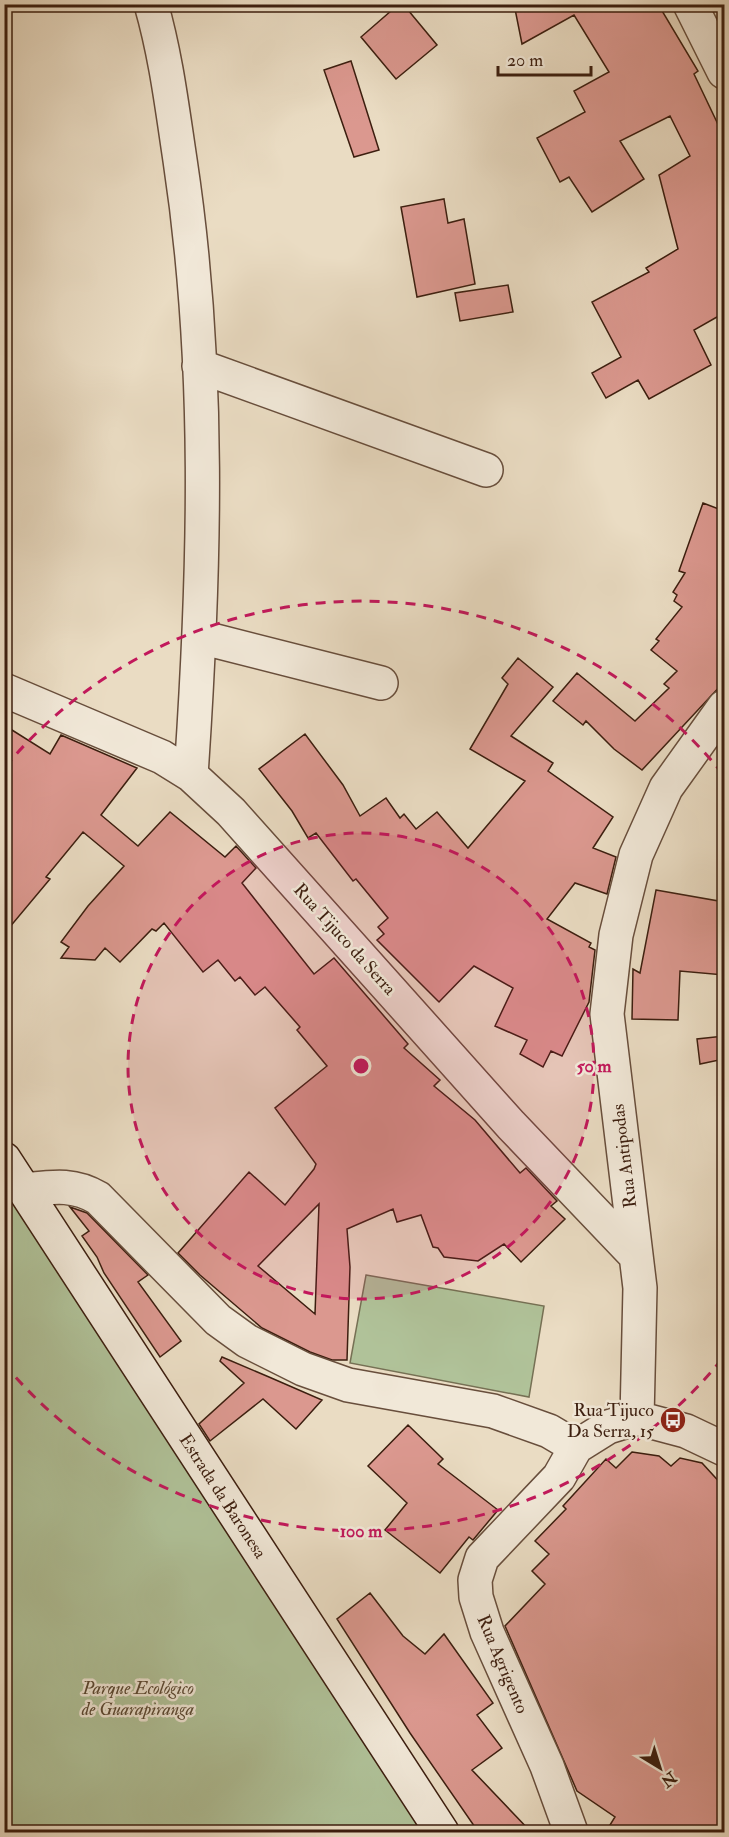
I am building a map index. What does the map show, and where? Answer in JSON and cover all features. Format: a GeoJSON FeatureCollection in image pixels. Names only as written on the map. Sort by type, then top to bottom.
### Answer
{"type":"FeatureCollection","features":[{"type":"Feature","properties":{"kind":"street"},"geometry":{"type":"LineString","coordinates":[[151,4],[163,47],[191,235],[204,448],[200,637],[191,775]]}},
{"type":"Feature","properties":{"kind":"street"},"geometry":{"type":"LineString","coordinates":[[690,4],[724,72]]}},
{"type":"Feature","properties":{"kind":"street"},"geometry":{"type":"LineString","coordinates":[[199,366],[486,470]]}},
{"type":"Feature","properties":{"kind":"street"},"geometry":{"type":"LineString","coordinates":[[200,637],[381,683]]}},
{"type":"Feature","properties":{"kind":"street","name":"Rua Tijuco da Serra"},"geometry":{"type":"LineString","coordinates":[[4,690],[162,757],[191,775],[231,812],[510,1125],[636,1256]]}},
{"type":"Feature","properties":{"kind":"street","name":"Rua Antipodas"},"geometry":{"type":"LineString","coordinates":[[636,1418],[640,1288],[607,1014],[616,935],[636,855],[666,788],[724,706]]}},
{"type":"Feature","properties":{"kind":"street","name":"Estrada da Baronesa"},"geometry":{"type":"LineString","coordinates":[[4,1159],[442,1833]]}},
{"type":"Feature","properties":{"kind":"street"},"geometry":{"type":"LineString","coordinates":[[24,1190],[63,1185],[84,1190],[98,1198],[218,1320],[246,1341],[303,1369],[348,1385],[493,1411],[549,1431],[576,1447]]}},
{"type":"Feature","properties":{"kind":"street"},"geometry":{"type":"LineString","coordinates":[[636,1418],[686,1431],[724,1449]]}},
{"type":"Feature","properties":{"kind":"street","name":"Rua Agrigento"},"geometry":{"type":"LineString","coordinates":[[571,1833],[547,1766],[486,1632],[474,1586],[482,1558],[559,1477],[576,1447],[608,1427],[636,1418]]}},
{"type":"Feature","properties":{"kind":"green space","name":"Parque Ecológico de Guarapiranga"},"geometry":{"type":"Polygon","coordinates":[[[5,1174],[432,1832],[5,1832],[5,1174]]]}},
{"type":"Feature","properties":{"kind":"green space"},"geometry":{"type":"Polygon","coordinates":[[[366,1275],[544,1306],[529,1397],[350,1363],[366,1275]]]}},
{"type":"Feature","properties":{"kind":"building"},"geometry":{"type":"Polygon","coordinates":[[[399,4],[403,4],[437,45],[396,79],[361,37],[399,4]]]}},
{"type":"Feature","properties":{"kind":"building"},"geometry":{"type":"Polygon","coordinates":[[[514,4],[658,4],[698,71],[694,74],[724,137],[724,313],[694,330],[711,365],[649,399],[638,380],[606,398],[592,373],[621,357],[592,302],[649,272],[646,268],[678,249],[659,175],[690,156],[670,116],[620,141],[644,179],[592,212],[569,177],[560,182],[537,138],[585,112],[574,91],[609,72],[574,15],[522,44],[514,4]]]}},
{"type":"Feature","properties":{"kind":"building"},"geometry":{"type":"Polygon","coordinates":[[[351,61],[379,150],[354,157],[324,70],[351,61]]]}},
{"type":"Feature","properties":{"kind":"building"},"geometry":{"type":"Polygon","coordinates":[[[444,199],[448,223],[464,219],[475,284],[417,297],[401,207],[444,199]]]}},
{"type":"Feature","properties":{"kind":"building"},"geometry":{"type":"Polygon","coordinates":[[[508,285],[513,312],[460,321],[455,293],[508,285]]]}},
{"type":"Feature","properties":{"kind":"building"},"geometry":{"type":"Polygon","coordinates":[[[703,503],[724,511],[724,682],[642,770],[614,749],[586,721],[583,725],[553,701],[577,673],[635,721],[669,688],[664,684],[677,671],[651,650],[659,641],[656,639],[682,607],[674,601],[677,595],[673,592],[685,573],[679,571],[703,503]]]}},
{"type":"Feature","properties":{"kind":"building"},"geometry":{"type":"Polygon","coordinates":[[[518,658],[553,687],[511,736],[553,763],[548,771],[613,817],[593,848],[616,857],[607,894],[575,883],[547,919],[591,943],[589,947],[595,950],[589,1002],[562,1056],[551,1051],[543,1067],[520,1054],[527,1040],[495,1026],[513,988],[474,966],[439,1002],[377,940],[384,934],[378,927],[388,918],[356,879],[353,881],[316,833],[308,838],[292,811],[259,769],[305,734],[343,785],[360,816],[386,798],[400,818],[404,814],[416,829],[437,812],[468,848],[525,781],[470,749],[508,684],[502,678],[518,658]]]}},
{"type":"Feature","properties":{"kind":"building"},"geometry":{"type":"Polygon","coordinates":[[[4,725],[50,754],[61,735],[137,768],[101,815],[138,846],[170,812],[225,857],[236,846],[256,868],[242,883],[314,974],[334,958],[408,1044],[404,1048],[440,1080],[434,1086],[475,1120],[520,1173],[526,1168],[557,1201],[551,1206],[565,1219],[521,1262],[504,1244],[478,1261],[444,1257],[438,1248],[433,1247],[421,1215],[397,1222],[393,1209],[347,1229],[350,1267],[347,1360],[332,1360],[310,1352],[262,1328],[178,1253],[249,1172],[285,1205],[314,1169],[316,1164],[275,1108],[327,1066],[297,1030],[300,1027],[265,987],[255,995],[240,977],[235,981],[218,960],[203,972],[164,923],[156,931],[152,929],[120,962],[105,948],[95,960],[61,958],[69,947],[61,942],[88,906],[124,866],[83,832],[46,877],[50,879],[4,934],[4,725]],[[319,1204],[258,1266],[315,1314],[319,1204]]]}},
{"type":"Feature","properties":{"kind":"building"},"geometry":{"type":"Polygon","coordinates":[[[656,890],[724,902],[724,975],[680,971],[678,1020],[632,1019],[633,969],[640,973],[656,890]]]}},
{"type":"Feature","properties":{"kind":"building"},"geometry":{"type":"Polygon","coordinates":[[[724,1036],[724,1059],[700,1064],[697,1039],[724,1036]]]}},
{"type":"Feature","properties":{"kind":"building"},"geometry":{"type":"Polygon","coordinates":[[[70,1207],[87,1213],[148,1275],[138,1282],[181,1341],[160,1357],[104,1273],[97,1257],[82,1236],[89,1231],[70,1207]]]}},
{"type":"Feature","properties":{"kind":"building"},"geometry":{"type":"Polygon","coordinates":[[[222,1357],[322,1400],[296,1429],[263,1399],[210,1441],[199,1424],[244,1383],[220,1361],[222,1357]]]}},
{"type":"Feature","properties":{"kind":"building"},"geometry":{"type":"Polygon","coordinates":[[[408,1425],[443,1459],[438,1464],[498,1510],[473,1540],[469,1537],[440,1573],[385,1530],[407,1503],[368,1466],[408,1425]]]}},
{"type":"Feature","properties":{"kind":"building"},"geometry":{"type":"Polygon","coordinates":[[[632,1452],[659,1456],[671,1466],[680,1458],[702,1463],[724,1487],[724,1833],[605,1833],[615,1817],[577,1791],[505,1626],[545,1584],[532,1571],[549,1554],[535,1541],[566,1509],[563,1506],[606,1459],[616,1468],[632,1452]]]}},
{"type":"Feature","properties":{"kind":"building"},"geometry":{"type":"Polygon","coordinates":[[[370,1593],[403,1636],[425,1654],[444,1634],[493,1703],[477,1715],[502,1748],[472,1770],[532,1833],[479,1833],[410,1733],[337,1619],[370,1593]]]}},
{"type":"Feature","properties":{"kind":"place","name":"Rua Tijuco Da Serra, 15"},"geometry":{"type":"Point","coordinates":[673,1420]}}]}
